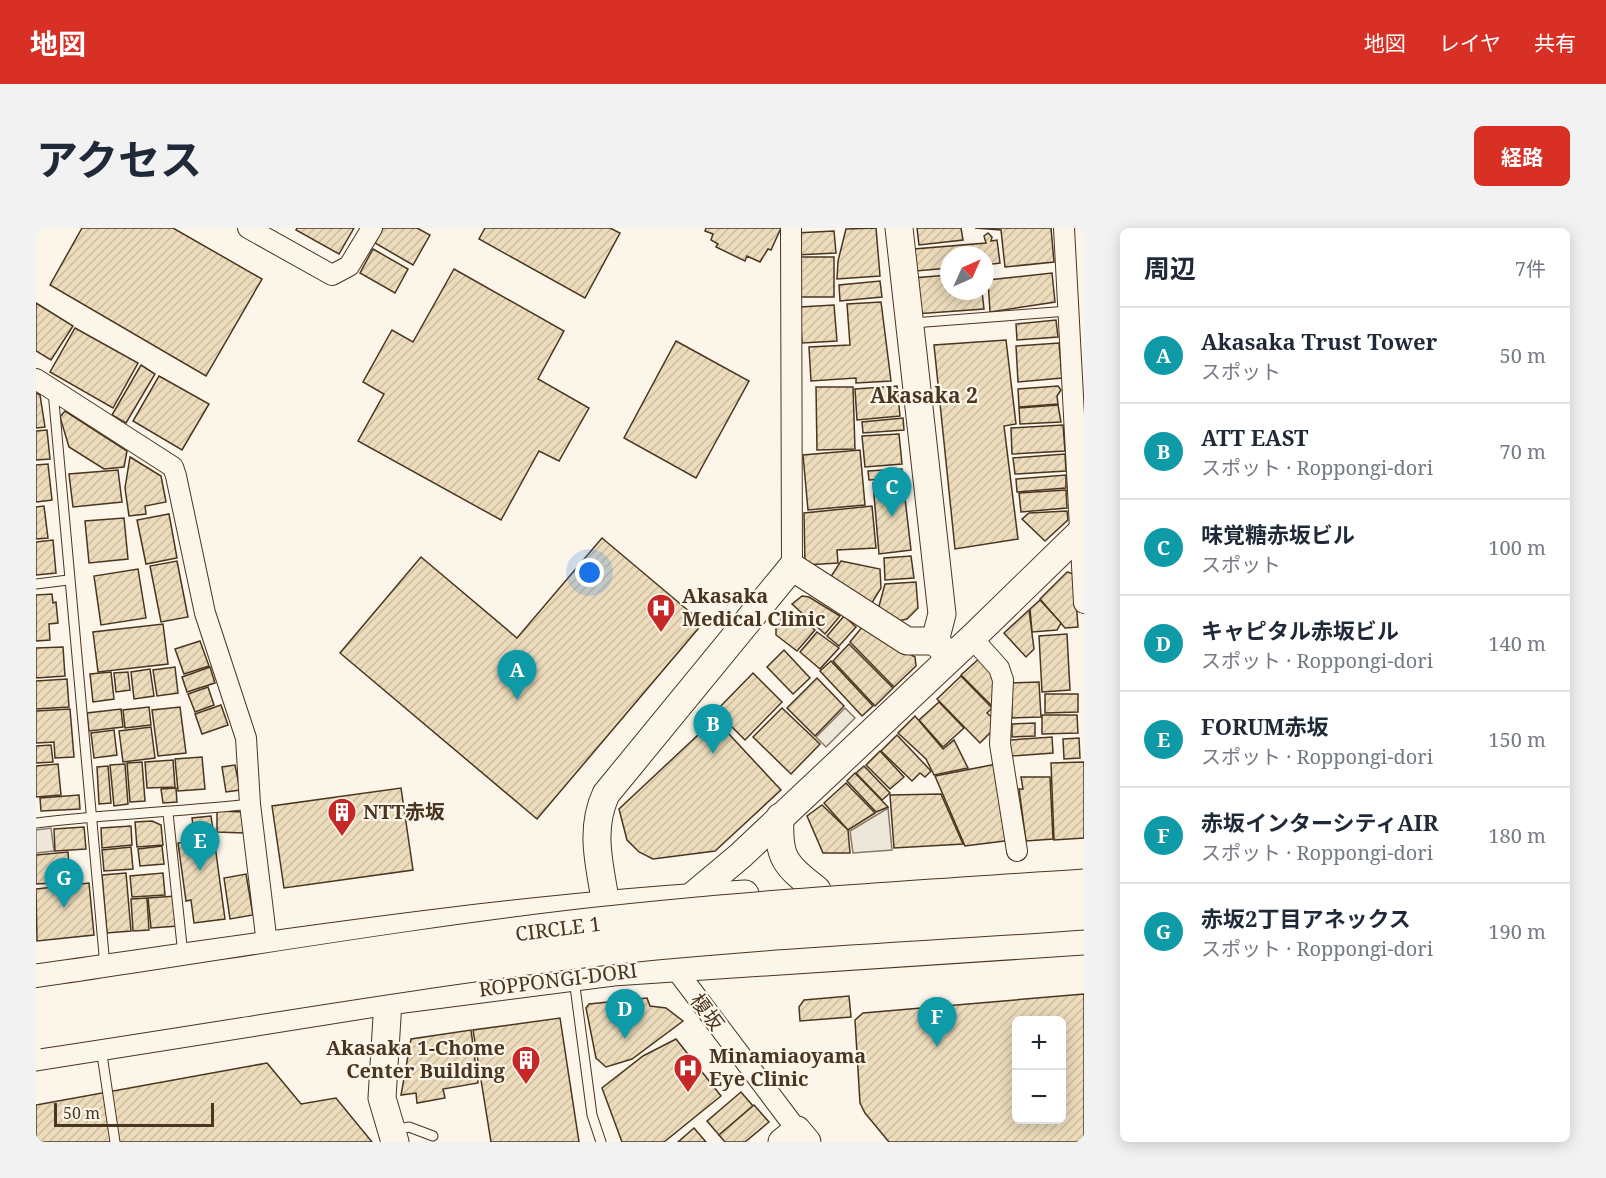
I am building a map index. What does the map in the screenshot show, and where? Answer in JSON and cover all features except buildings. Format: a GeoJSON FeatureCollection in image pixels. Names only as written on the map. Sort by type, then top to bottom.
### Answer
{"type":"FeatureCollection","features":[{"type":"Feature","properties":{"kind":"highway","name":"CIRCLE 1"},"geometry":{"type":"LineString","coordinates":[[37,1019],[399,950],[597,924],[768,908],[1084,886]]}},
{"type":"Feature","properties":{"kind":"highway"},"geometry":{"type":"LineString","coordinates":[[37,1019],[599,949],[769,934],[1084,913]]}},
{"type":"Feature","properties":{"kind":"main road"},"geometry":{"type":"LineString","coordinates":[[899,228],[942,614],[943,650]]}},
{"type":"Feature","properties":{"kind":"main road"},"geometry":{"type":"LineString","coordinates":[[691,897],[780,817],[943,650],[1082,531]]}},
{"type":"Feature","properties":{"kind":"main road"},"geometry":{"type":"LineString","coordinates":[[606,905],[595,830],[598,810],[606,794],[792,567],[907,641],[943,650]]}},
{"type":"Feature","properties":{"kind":"main road"},"geometry":{"type":"LineString","coordinates":[[780,817],[779,845],[786,863],[817,890]]}},
{"type":"Feature","properties":{"kind":"main road"},"geometry":{"type":"LineString","coordinates":[[36,978],[267,944],[606,905],[691,897],[1084,872]]}},
{"type":"Feature","properties":{"kind":"main road"},"geometry":{"type":"LineString","coordinates":[[1005,877],[1084,901]]}},
{"type":"Feature","properties":{"kind":"main road"},"geometry":{"type":"LineString","coordinates":[[37,1019],[78,1010],[649,938],[1084,901]]}},
{"type":"Feature","properties":{"kind":"main road","name":"ROPPONGI-DORI"},"geometry":{"type":"LineString","coordinates":[[37,1019],[101,1046],[388,1001],[613,972],[1084,941]]}},
{"type":"Feature","properties":{"kind":"main road"},"geometry":{"type":"LineString","coordinates":[[78,1010],[109,1015],[279,991],[330,1010]]}},
{"type":"Feature","properties":{"kind":"main road"},"geometry":{"type":"LineString","coordinates":[[388,1001],[382,1098],[393,1136]]}},
{"type":"Feature","properties":{"kind":"main road"},"geometry":{"type":"LineString","coordinates":[[37,1019],[78,1019],[93,1030],[101,1046]]}},
{"type":"Feature","properties":{"kind":"street"},"geometry":{"type":"LineString","coordinates":[[248,228],[332,275],[349,266],[372,228]]}},
{"type":"Feature","properties":{"kind":"street"},"geometry":{"type":"LineString","coordinates":[[791,228],[792,567]]}},
{"type":"Feature","properties":{"kind":"street"},"geometry":{"type":"LineString","coordinates":[[1064,228],[1082,531],[1084,603]]}},
{"type":"Feature","properties":{"kind":"street"},"geometry":{"type":"LineString","coordinates":[[44,384],[173,467],[205,614],[246,738],[250,804],[267,944]]}},
{"type":"Feature","properties":{"kind":"street"},"geometry":{"type":"LineString","coordinates":[[981,648],[999,668],[1003,680],[1000,744],[1017,851]]}},
{"type":"Feature","properties":{"kind":"street"},"geometry":{"type":"LineString","coordinates":[[613,972],[691,897]]}},
{"type":"Feature","properties":{"kind":"street","name":"榎坂"},"geometry":{"type":"LineString","coordinates":[[674,967],[795,1138]]}},
{"type":"Feature","properties":{"kind":"lane"},"geometry":{"type":"LineString","coordinates":[[908,323],[1068,310]]}},
{"type":"Feature","properties":{"kind":"lane"},"geometry":{"type":"LineString","coordinates":[[44,384],[68,580],[106,968]]}},
{"type":"Feature","properties":{"kind":"lane"},"geometry":{"type":"LineString","coordinates":[[36,584],[68,580]]}},
{"type":"Feature","properties":{"kind":"lane"},"geometry":{"type":"LineString","coordinates":[[36,823],[91,816],[168,813],[250,804]]}},
{"type":"Feature","properties":{"kind":"lane"},"geometry":{"type":"LineString","coordinates":[[168,813],[183,958]]}},
{"type":"Feature","properties":{"kind":"lane"},"geometry":{"type":"LineString","coordinates":[[574,977],[592,1115],[601,1142]]}},
{"type":"Feature","properties":{"kind":"lane"},"geometry":{"type":"LineString","coordinates":[[101,1046],[115,1142]]}},
{"type":"Feature","properties":{"kind":"lane"},"geometry":{"type":"LineString","coordinates":[[393,1136],[409,1127],[433,1136]]}},
{"type":"Feature","properties":{"kind":"shaded area"},"geometry":{"type":"Polygon","coordinates":[[[845,708],[855,718],[826,747],[816,737],[845,708]]]}},
{"type":"Feature","properties":{"kind":"shaded area"},"geometry":{"type":"Polygon","coordinates":[[[888,808],[892,850],[853,853],[850,831],[888,808]]]}},
{"type":"Feature","properties":{"kind":"shaded area"},"geometry":{"type":"Polygon","coordinates":[[[51,828],[54,851],[36,853],[36,830],[51,828]]]}},
{"type":"Feature","properties":{"kind":"place","name":"味覚糖赤坂ビル"},"geometry":{"type":"Point","coordinates":[892,517]}},
{"type":"Feature","properties":{"kind":"place","name":"Akasaka Medical Clinic"},"geometry":{"type":"Point","coordinates":[661,634]}},
{"type":"Feature","properties":{"kind":"place","name":"Akasaka Trust Tower"},"geometry":{"type":"Point","coordinates":[517,700]}},
{"type":"Feature","properties":{"kind":"place","name":"ATT EAST"},"geometry":{"type":"Point","coordinates":[713,754]}},
{"type":"Feature","properties":{"kind":"place","name":"NTT赤坂"},"geometry":{"type":"Point","coordinates":[342,838]}},
{"type":"Feature","properties":{"kind":"place","name":"FORUM赤坂"},"geometry":{"type":"Point","coordinates":[200,871]}},
{"type":"Feature","properties":{"kind":"place","name":"赤坂2丁目アネックス"},"geometry":{"type":"Point","coordinates":[64,908]}},
{"type":"Feature","properties":{"kind":"place","name":"キャピタル赤坂ビル"},"geometry":{"type":"Point","coordinates":[625,1039]}},
{"type":"Feature","properties":{"kind":"place","name":"赤坂インターシティAIR"},"geometry":{"type":"Point","coordinates":[937,1047]}},
{"type":"Feature","properties":{"kind":"place","name":"Akasaka 1-Chome Center Building"},"geometry":{"type":"Point","coordinates":[526,1086]}},
{"type":"Feature","properties":{"kind":"place","name":"Minamiaoyama Eye Clinic"},"geometry":{"type":"Point","coordinates":[688,1094]}},
{"type":"Feature","properties":{"kind":"district","name":"Akasaka 2"},"geometry":{"type":"Point","coordinates":[924,396]}}]}
